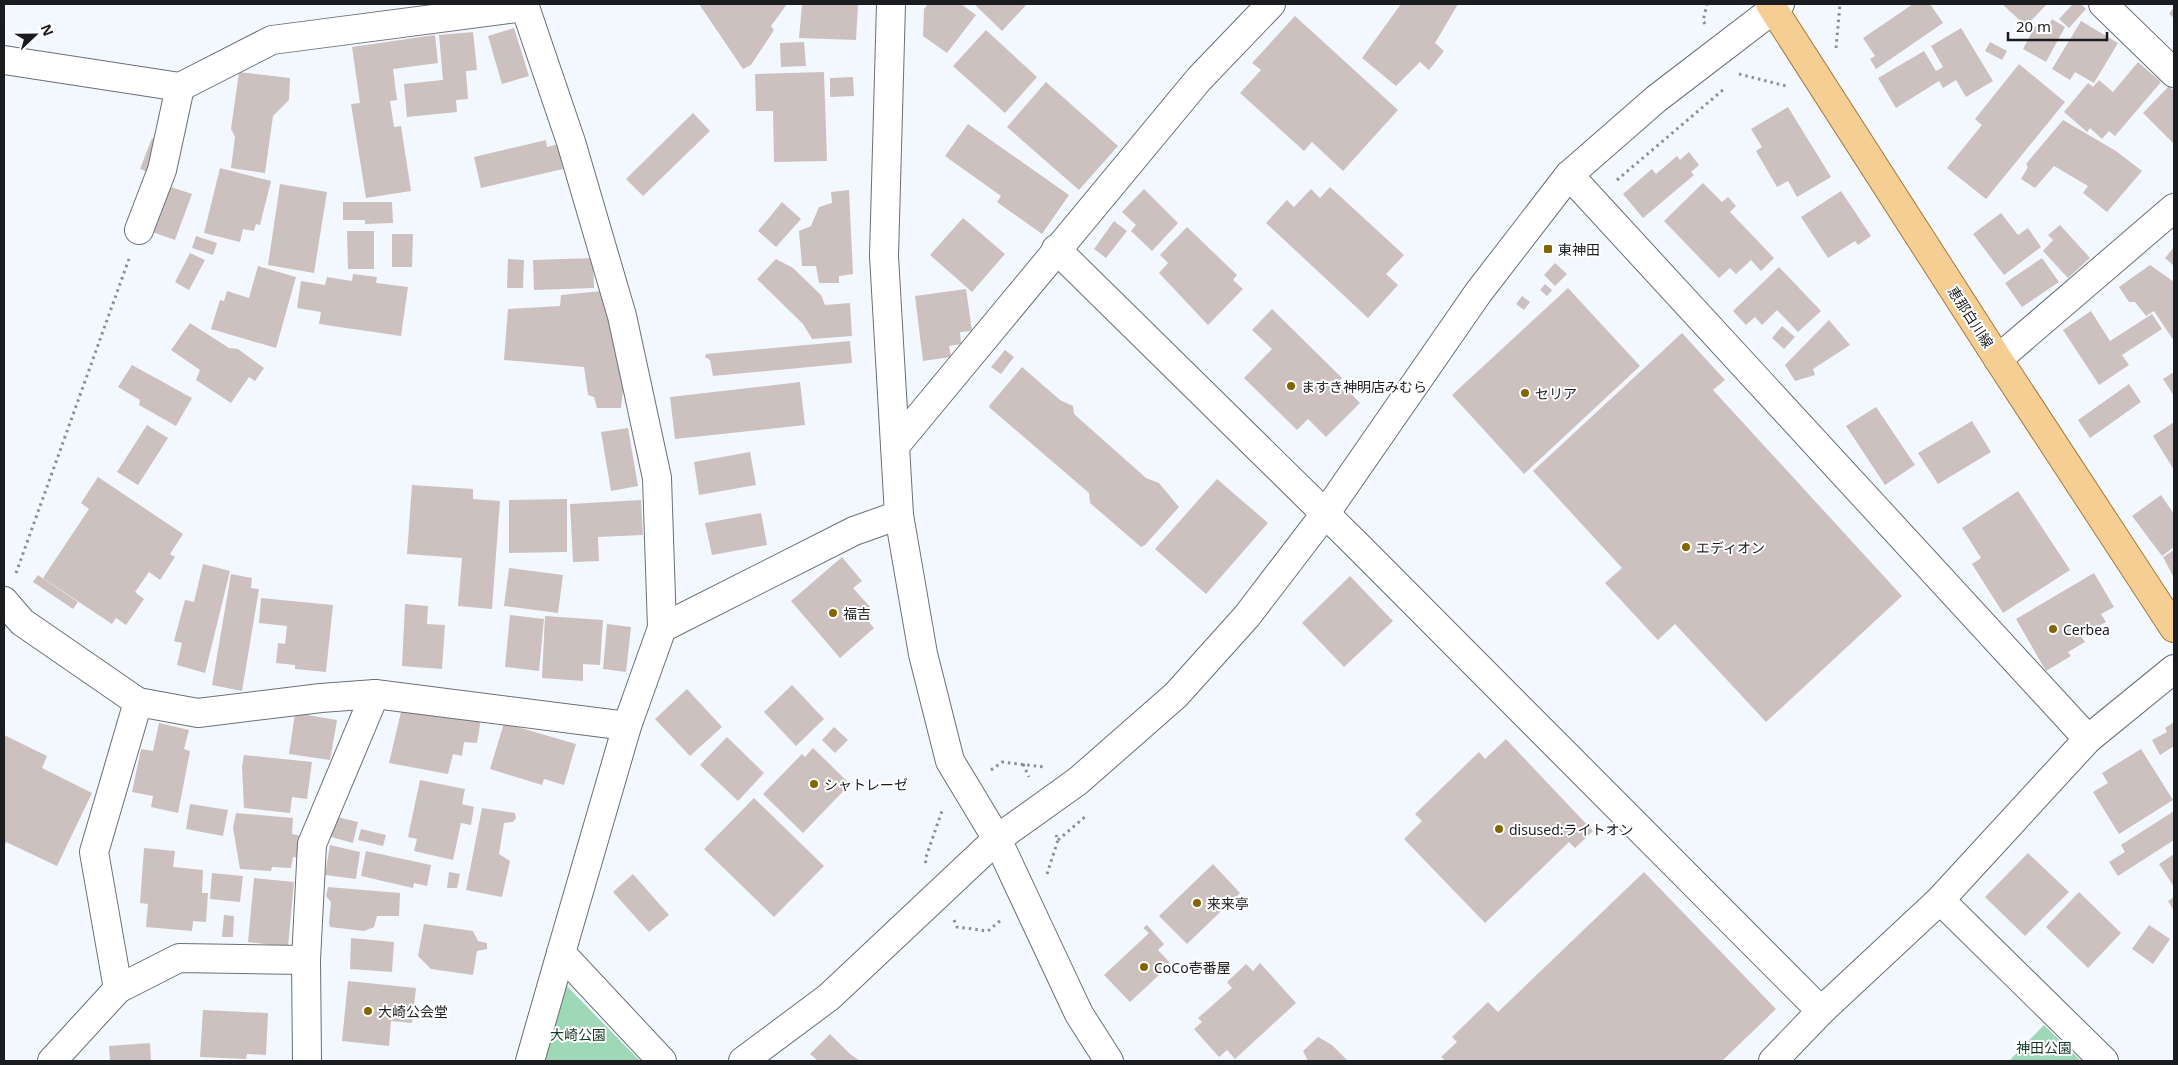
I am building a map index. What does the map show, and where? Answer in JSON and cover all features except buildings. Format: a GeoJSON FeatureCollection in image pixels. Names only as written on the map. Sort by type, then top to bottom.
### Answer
{"type":"FeatureCollection","features":[{"type":"Feature","properties":{"kind":"main road","name":"恵那白川線"},"geometry":{"type":"LineString","coordinates":[[1775,5],[1998,359],[2174,628]]}},
{"type":"Feature","properties":{"kind":"street"},"geometry":{"type":"LineString","coordinates":[[891,4],[884,256],[899,514],[923,654],[950,761],[997,839],[1079,1014],[1109,1061]]}},
{"type":"Feature","properties":{"kind":"street"},"geometry":{"type":"LineString","coordinates":[[895,446],[1056,249],[1199,79],[1271,4]]}},
{"type":"Feature","properties":{"kind":"street"},"geometry":{"type":"LineString","coordinates":[[2103,4],[2174,73]]}},
{"type":"Feature","properties":{"kind":"street"},"geometry":{"type":"LineString","coordinates":[[4,60],[180,87],[272,40],[524,5],[571,142],[622,316],[657,478],[662,628],[627,726],[530,1061]]}},
{"type":"Feature","properties":{"kind":"street"},"geometry":{"type":"LineString","coordinates":[[743,1061],[829,997],[997,839],[1078,781],[1176,695],[1247,616],[1325,514],[1478,293],[1569,175],[1656,99],[1775,5]]}},
{"type":"Feature","properties":{"kind":"street"},"geometry":{"type":"LineString","coordinates":[[139,230],[162,170],[180,87]]}},
{"type":"Feature","properties":{"kind":"street"},"geometry":{"type":"LineString","coordinates":[[1569,175],[2088,740]]}},
{"type":"Feature","properties":{"kind":"street"},"geometry":{"type":"LineString","coordinates":[[1998,359],[2174,208]]}},
{"type":"Feature","properties":{"kind":"street"},"geometry":{"type":"LineString","coordinates":[[1056,249],[1325,514],[1821,1011]]}},
{"type":"Feature","properties":{"kind":"street"},"geometry":{"type":"LineString","coordinates":[[662,628],[854,531],[899,514]]}},
{"type":"Feature","properties":{"kind":"street"},"geometry":{"type":"LineString","coordinates":[[4,602],[22,622],[138,702],[198,713],[321,698],[375,694],[627,726]]}},
{"type":"Feature","properties":{"kind":"street"},"geometry":{"type":"LineString","coordinates":[[1773,1061],[1821,1011],[1940,900],[2088,740],[2174,669]]}},
{"type":"Feature","properties":{"kind":"street"},"geometry":{"type":"LineString","coordinates":[[307,1061],[306,960],[312,844],[375,694]]}},
{"type":"Feature","properties":{"kind":"street"},"geometry":{"type":"LineString","coordinates":[[118,989],[94,852],[138,702]]}},
{"type":"Feature","properties":{"kind":"street"},"geometry":{"type":"LineString","coordinates":[[1940,900],[2104,1061]]}},
{"type":"Feature","properties":{"kind":"street"},"geometry":{"type":"LineString","coordinates":[[562,953],[662,1061]]}},
{"type":"Feature","properties":{"kind":"street"},"geometry":{"type":"LineString","coordinates":[[52,1061],[118,989],[180,958],[306,960]]}},
{"type":"Feature","properties":{"kind":"path"},"geometry":{"type":"LineString","coordinates":[[1732,82],[1740,76]]}},
{"type":"Feature","properties":{"kind":"path"},"geometry":{"type":"LineString","coordinates":[[1593,201],[1611,192],[1613,183],[1725,88]]}},
{"type":"Feature","properties":{"kind":"path"},"geometry":{"type":"LineString","coordinates":[[4,602],[139,230]]}},
{"type":"Feature","properties":{"kind":"green space","name":"大崎公園"},"geometry":{"type":"Polygon","coordinates":[[[563,982],[640,1061],[544,1061],[563,982]]]}},
{"type":"Feature","properties":{"kind":"green space","name":"神田公園"},"geometry":{"type":"Polygon","coordinates":[[[2044,1025],[2081,1061],[2009,1061],[2044,1025]]]}},
{"type":"Feature","properties":{"kind":"place","name":"東神田"},"geometry":{"type":"Point","coordinates":[1548,249]}},
{"type":"Feature","properties":{"kind":"place","name":"ますき神明店みむら"},"geometry":{"type":"Point","coordinates":[1291,386]}},
{"type":"Feature","properties":{"kind":"place","name":"セリア"},"geometry":{"type":"Point","coordinates":[1525,393]}},
{"type":"Feature","properties":{"kind":"place","name":"エディオン"},"geometry":{"type":"Point","coordinates":[1686,547]}},
{"type":"Feature","properties":{"kind":"place","name":"福吉"},"geometry":{"type":"Point","coordinates":[833,613]}},
{"type":"Feature","properties":{"kind":"place","name":"Cerbea"},"geometry":{"type":"Point","coordinates":[2053,629]}},
{"type":"Feature","properties":{"kind":"place","name":"シャトレーゼ"},"geometry":{"type":"Point","coordinates":[814,784]}},
{"type":"Feature","properties":{"kind":"place","name":"disused:ライトオン"},"geometry":{"type":"Point","coordinates":[1499,829]}},
{"type":"Feature","properties":{"kind":"place","name":"来来亭"},"geometry":{"type":"Point","coordinates":[1197,903]}},
{"type":"Feature","properties":{"kind":"place","name":"CoCo壱番屋"},"geometry":{"type":"Point","coordinates":[1144,967]}},
{"type":"Feature","properties":{"kind":"place","name":"大崎公会堂"},"geometry":{"type":"Point","coordinates":[368,1011]}}]}
